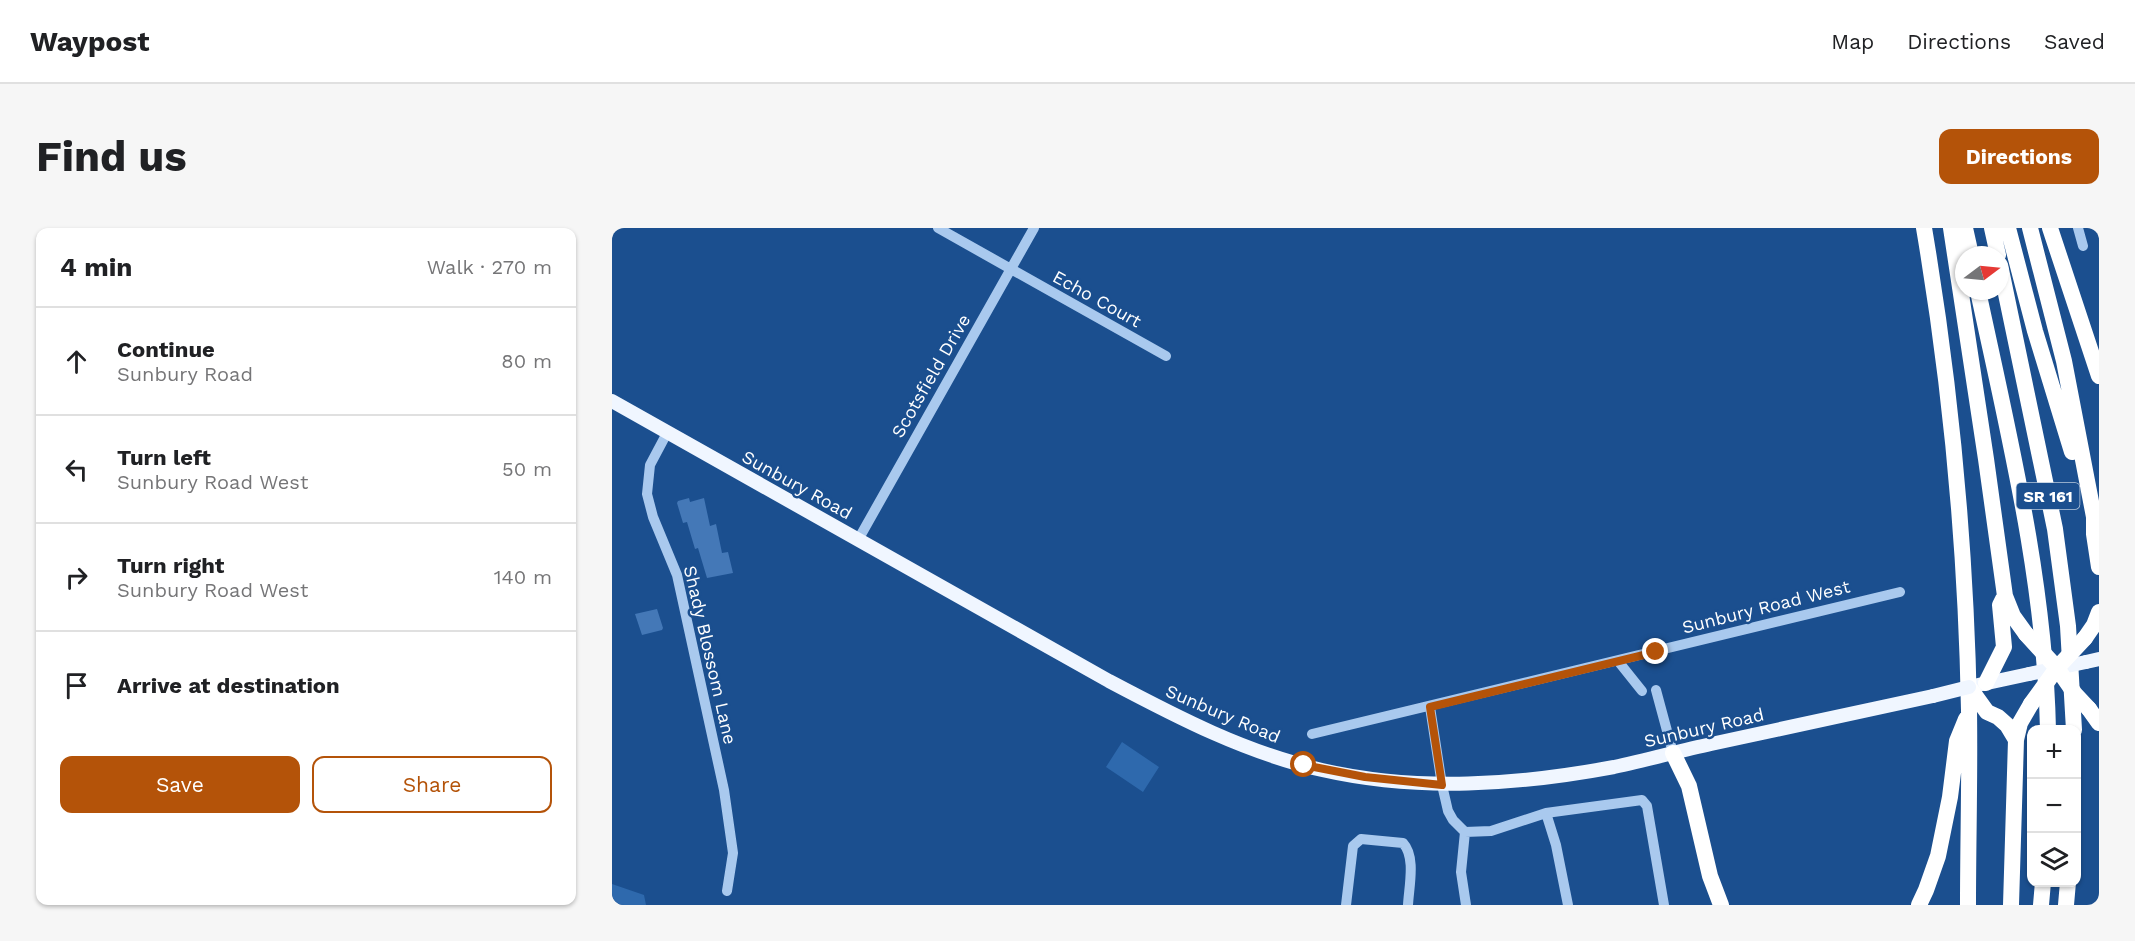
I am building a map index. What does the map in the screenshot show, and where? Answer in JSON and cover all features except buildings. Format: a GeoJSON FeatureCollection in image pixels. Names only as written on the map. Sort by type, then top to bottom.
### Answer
{"type":"FeatureCollection","features":[{"type":"Feature","properties":{"kind":"highway"},"geometry":{"type":"LineString","coordinates":[[1924,228],[1942,346],[1954,453],[1964,577],[1969,710],[1968,905]]}},
{"type":"Feature","properties":{"kind":"highway"},"geometry":{"type":"LineString","coordinates":[[1950,228],[2005,596],[2013,616],[2026,634],[2057,668],[2094,716]]}},
{"type":"Feature","properties":{"kind":"highway"},"geometry":{"type":"LineString","coordinates":[[1965,228],[1969,246]]}},
{"type":"Feature","properties":{"kind":"highway"},"geometry":{"type":"LineString","coordinates":[[1992,228],[1996,246]]}},
{"type":"Feature","properties":{"kind":"highway"},"geometry":{"type":"LineString","coordinates":[[2008,228],[2035,331],[2073,455],[2088,519],[2094,534]]}},
{"type":"Feature","properties":{"kind":"highway"},"geometry":{"type":"LineString","coordinates":[[2030,228],[2064,361],[2094,517],[2099,567]]}},
{"type":"Feature","properties":{"kind":"highway"},"geometry":{"type":"LineString","coordinates":[[2050,228],[2099,376]]}},
{"type":"Feature","properties":{"kind":"highway","name":"SR 161"},"geometry":{"type":"LineString","coordinates":[[1980,300],[2014,460],[2033,565],[2044,656],[2049,725]]}},
{"type":"Feature","properties":{"kind":"highway","name":"SR 161"},"geometry":{"type":"LineString","coordinates":[[2007,300],[2055,529],[2068,626],[2074,725]]}},
{"type":"Feature","properties":{"kind":"highway"},"geometry":{"type":"LineString","coordinates":[[1986,683],[2004,647],[2000,605],[2005,596]]}},
{"type":"Feature","properties":{"kind":"highway"},"geometry":{"type":"LineString","coordinates":[[2011,905],[2016,740],[2020,723],[2057,668],[2085,638],[2099,612]]}},
{"type":"Feature","properties":{"kind":"highway"},"geometry":{"type":"LineString","coordinates":[[1969,687],[1987,712],[2003,721],[2016,740]]}},
{"type":"Feature","properties":{"kind":"highway"},"geometry":{"type":"LineString","coordinates":[[1919,905],[1938,856],[1950,797],[1957,741],[1969,710]]}},
{"type":"Feature","properties":{"kind":"highway"},"geometry":{"type":"LineString","coordinates":[[1673,753],[1689,786],[1710,876],[1721,905]]}},
{"type":"Feature","properties":{"kind":"highway"},"geometry":{"type":"LineString","coordinates":[[2041,905],[2043,887]]}},
{"type":"Feature","properties":{"kind":"highway"},"geometry":{"type":"LineString","coordinates":[[2066,905],[2068,887]]}},
{"type":"Feature","properties":{"kind":"main road","name":"Sunbury Road"},"geometry":{"type":"LineString","coordinates":[[612,401],[1109,681],[1203,729],[1260,752],[1321,770],[1442,785],[1485,784],[1553,776],[1616,766],[2092,660]]}},
{"type":"Feature","properties":{"kind":"street","name":"Echo Court"},"geometry":{"type":"LineString","coordinates":[[938,228],[1166,356]]}},
{"type":"Feature","properties":{"kind":"street","name":"Scotsfield Drive"},"geometry":{"type":"LineString","coordinates":[[858,540],[1034,228]]}},
{"type":"Feature","properties":{"kind":"street"},"geometry":{"type":"LineString","coordinates":[[2078,228],[2083,246]]}},
{"type":"Feature","properties":{"kind":"street","name":"Shady Blossom Lane"},"geometry":{"type":"LineString","coordinates":[[668,433],[650,465],[647,494],[652,518],[677,575],[724,790],[733,853],[727,891]]}},
{"type":"Feature","properties":{"kind":"street","name":"Sunbury Road West"},"geometry":{"type":"LineString","coordinates":[[1312,734],[1900,592]]}},
{"type":"Feature","properties":{"kind":"street"},"geometry":{"type":"LineString","coordinates":[[1618,661],[1642,691]]}},
{"type":"Feature","properties":{"kind":"street"},"geometry":{"type":"LineString","coordinates":[[1656,690],[1673,753]]}},
{"type":"Feature","properties":{"kind":"street"},"geometry":{"type":"LineString","coordinates":[[1430,707],[1449,815],[1465,832],[1491,831],[1546,813],[1642,800],[1647,806],[1664,905]]}},
{"type":"Feature","properties":{"kind":"street"},"geometry":{"type":"LineString","coordinates":[[1546,813],[1556,844],[1568,905]]}},
{"type":"Feature","properties":{"kind":"street"},"geometry":{"type":"LineString","coordinates":[[1465,832],[1461,872],[1466,905]]}},
{"type":"Feature","properties":{"kind":"street"},"geometry":{"type":"LineString","coordinates":[[1346,905],[1353,846],[1361,839],[1403,843],[1408,848],[1410,856],[1408,905]]}},
{"type":"Feature","properties":{"kind":"shaded area"},"geometry":{"type":"Polygon","coordinates":[[[1122,742],[1159,767],[1143,792],[1106,767],[1122,742]]]}},
{"type":"Feature","properties":{"kind":"shaded area"},"geometry":{"type":"Polygon","coordinates":[[[612,884],[644,895],[646,905],[612,905],[612,884]]]}},
{"type":"Feature","properties":{"kind":"route"},"geometry":{"type":"LineString","coordinates":[[1304,765],[1365,777],[1442,785],[1430,707],[1656,652]]}}]}
